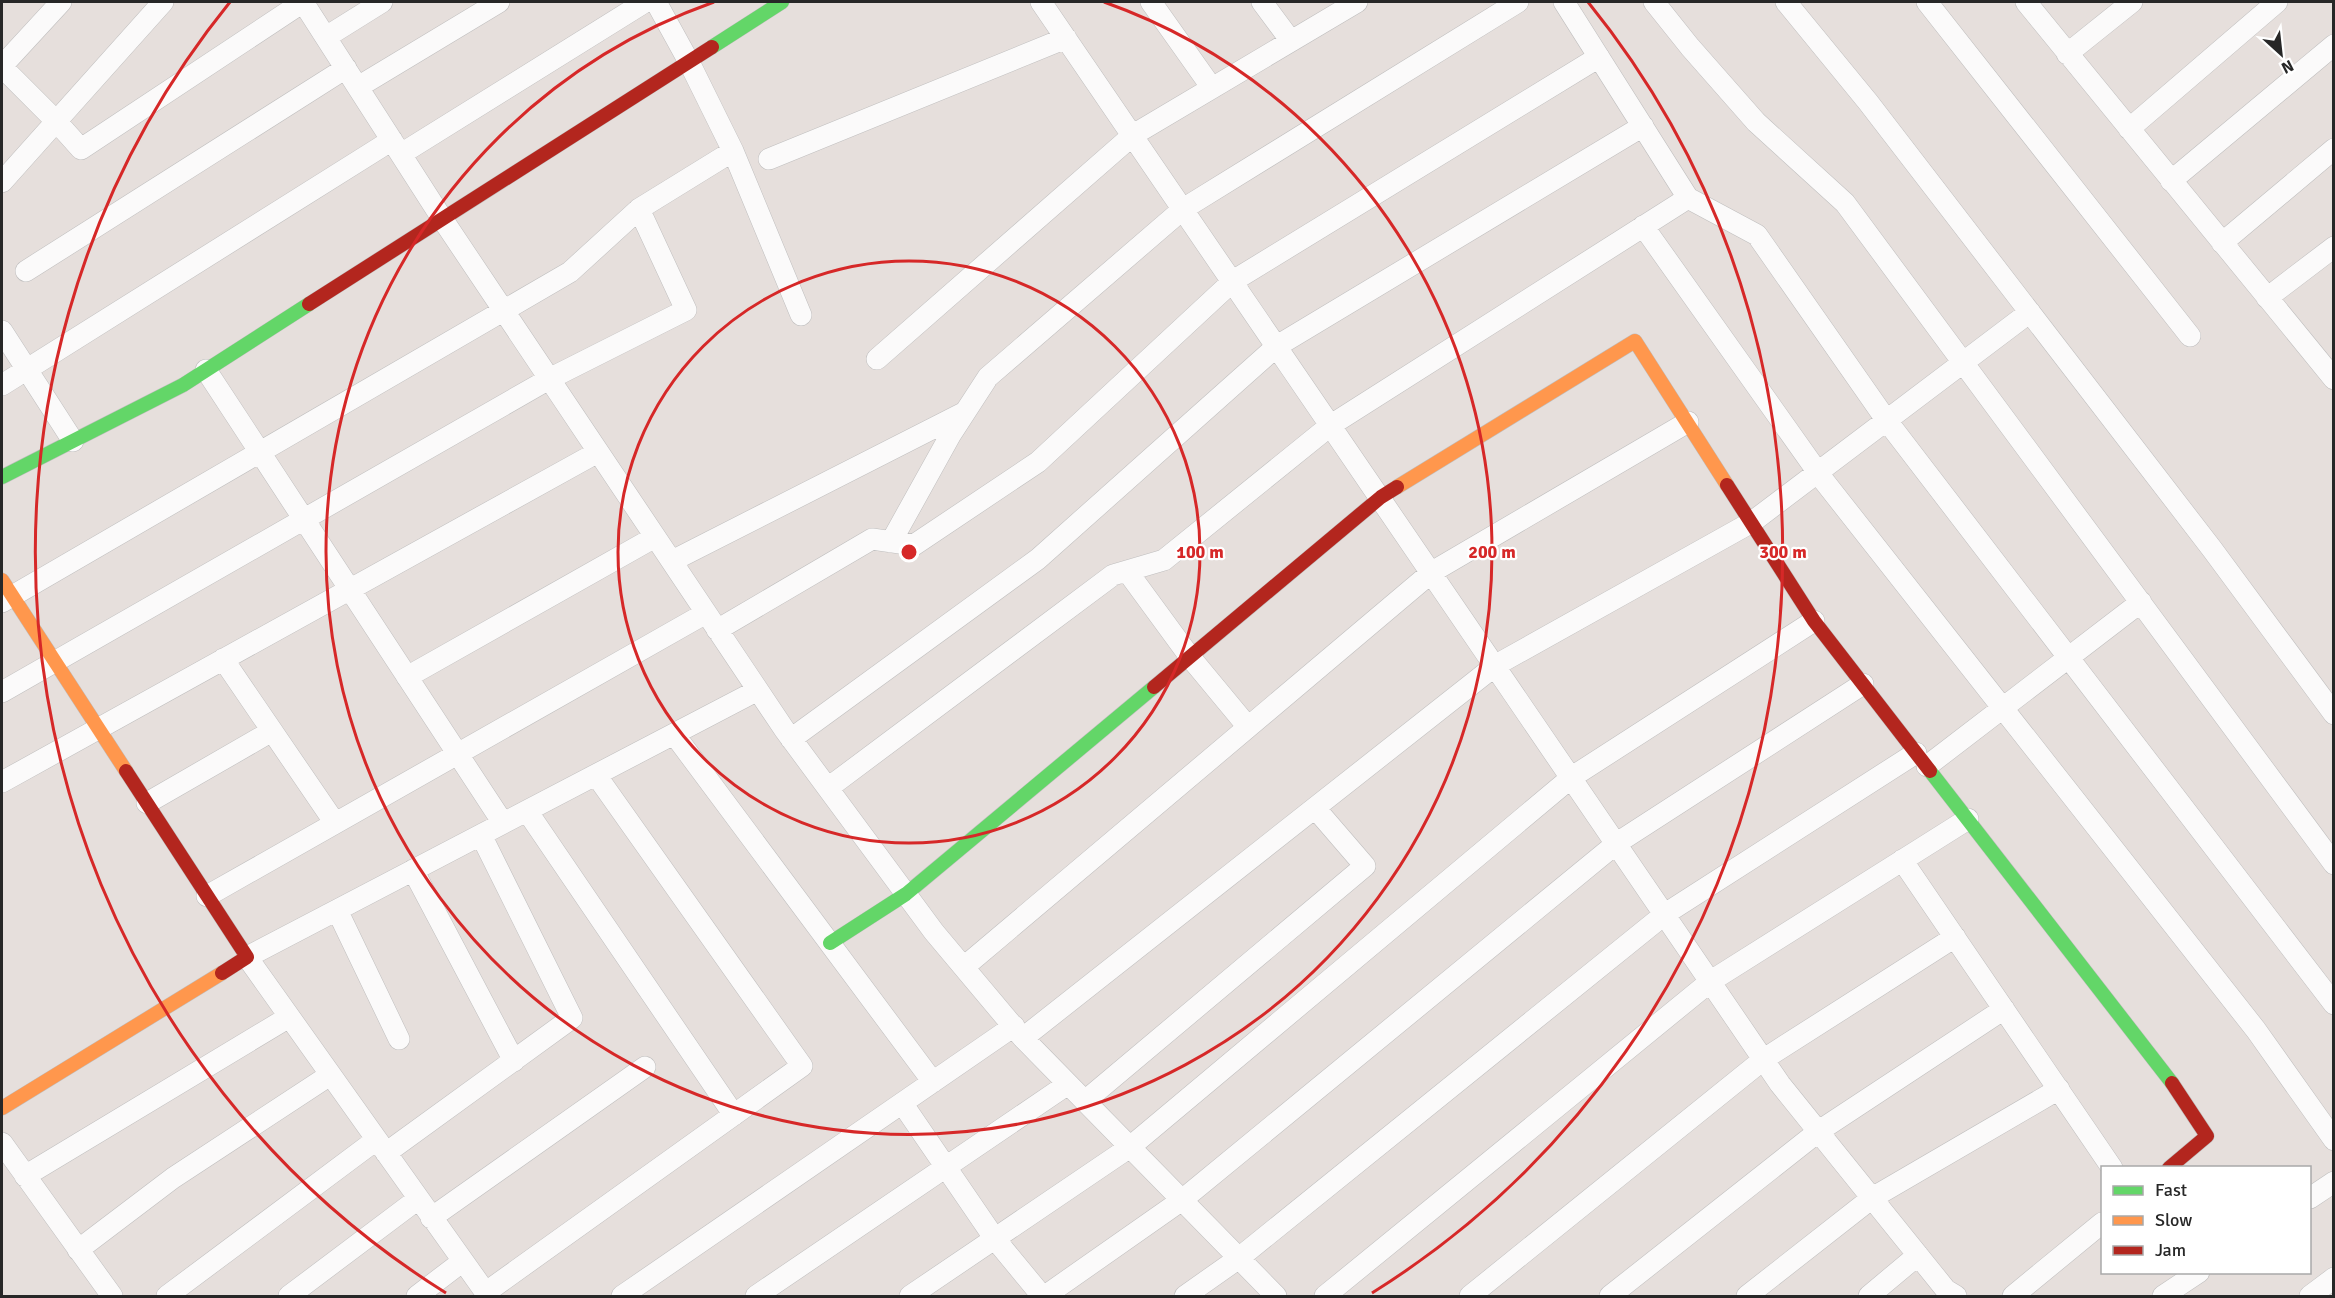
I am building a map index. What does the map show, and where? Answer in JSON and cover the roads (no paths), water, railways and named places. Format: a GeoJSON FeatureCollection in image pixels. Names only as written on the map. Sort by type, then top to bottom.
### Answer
{"type":"FeatureCollection","features":[{"type":"Feature","properties":{"kind":"street"},"geometry":{"type":"LineString","coordinates":[[61,2],[2,67],[56,121],[78,148],[82,149],[303,2],[443,220],[791,739],[934,932],[1018,1032],[1276,1296]]}},
{"type":"Feature","properties":{"kind":"street"},"geometry":{"type":"LineString","coordinates":[[2,182],[163,2]]}},
{"type":"Feature","properties":{"kind":"street"},"geometry":{"type":"LineString","coordinates":[[326,37],[382,2]]}},
{"type":"Feature","properties":{"kind":"street"},"geometry":{"type":"LineString","coordinates":[[358,87],[499,2]]}},
{"type":"Feature","properties":{"kind":"street"},"geometry":{"type":"LineString","coordinates":[[2,385],[396,147],[645,2]]}},
{"type":"Feature","properties":{"kind":"street"},"geometry":{"type":"LineString","coordinates":[[656,2],[733,151],[801,315]]}},
{"type":"Feature","properties":{"kind":"street"},"geometry":{"type":"LineString","coordinates":[[2,477],[183,385],[782,2]]}},
{"type":"Feature","properties":{"kind":"street"},"geometry":{"type":"LineString","coordinates":[[1041,2],[1780,1084],[1946,1290],[1956,1296]]}},
{"type":"Feature","properties":{"kind":"street"},"geometry":{"type":"LineString","coordinates":[[1151,2],[1212,88]]}},
{"type":"Feature","properties":{"kind":"street"},"geometry":{"type":"LineString","coordinates":[[1262,2],[1291,40]]}},
{"type":"Feature","properties":{"kind":"street"},"geometry":{"type":"LineString","coordinates":[[878,359],[1133,135],[1357,2]]}},
{"type":"Feature","properties":{"kind":"street"},"geometry":{"type":"LineString","coordinates":[[891,542],[965,412],[988,377],[1183,209],[1518,2]]}},
{"type":"Feature","properties":{"kind":"street"},"geometry":{"type":"LineString","coordinates":[[1564,2],[1688,198],[1757,235],[1887,420],[2334,1004]]}},
{"type":"Feature","properties":{"kind":"street"},"geometry":{"type":"LineString","coordinates":[[1654,2],[1756,122],[1845,202],[2334,864]]}},
{"type":"Feature","properties":{"kind":"street"},"geometry":{"type":"LineString","coordinates":[[1786,2],[1868,102],[2030,312],[2212,549],[2334,714]]}},
{"type":"Feature","properties":{"kind":"street"},"geometry":{"type":"LineString","coordinates":[[1927,2],[2190,336]]}},
{"type":"Feature","properties":{"kind":"street"},"geometry":{"type":"LineString","coordinates":[[2026,2],[2334,379]]}},
{"type":"Feature","properties":{"kind":"street"},"geometry":{"type":"LineString","coordinates":[[2067,54],[2132,2]]}},
{"type":"Feature","properties":{"kind":"street"},"geometry":{"type":"LineString","coordinates":[[2129,129],[2277,2]]}},
{"type":"Feature","properties":{"kind":"street"},"geometry":{"type":"LineString","coordinates":[[769,159],[1066,38]]}},
{"type":"Feature","properties":{"kind":"street"},"geometry":{"type":"LineString","coordinates":[[2171,181],[2334,45]]}},
{"type":"Feature","properties":{"kind":"street"},"geometry":{"type":"LineString","coordinates":[[207,896],[457,753],[872,539],[914,545],[1038,462],[1233,281],[1599,57]]}},
{"type":"Feature","properties":{"kind":"street"},"geometry":{"type":"LineString","coordinates":[[26,271],[346,68]]}},
{"type":"Feature","properties":{"kind":"street"},"geometry":{"type":"LineString","coordinates":[[791,739],[1038,559],[1277,346],[1643,126]]}},
{"type":"Feature","properties":{"kind":"street"},"geometry":{"type":"LineString","coordinates":[[2222,243],[2334,149]]}},
{"type":"Feature","properties":{"kind":"street"},"geometry":{"type":"LineString","coordinates":[[596,775],[802,1066],[487,1295],[247,957],[98,728],[5,593],[260,452],[570,272],[639,209],[733,151]]}},
{"type":"Feature","properties":{"kind":"street"},"geometry":{"type":"LineString","coordinates":[[828,788],[1113,575],[1164,560],[1331,425],[1688,198]]}},
{"type":"Feature","properties":{"kind":"street"},"geometry":{"type":"LineString","coordinates":[[2,692],[549,379],[686,310],[639,209]]}},
{"type":"Feature","properties":{"kind":"street"},"geometry":{"type":"LineString","coordinates":[[1643,226],[1818,473],[2256,1030],[2334,1140]]}},
{"type":"Feature","properties":{"kind":"street"},"geometry":{"type":"LineString","coordinates":[[2267,298],[2334,247]]}},
{"type":"Feature","properties":{"kind":"street"},"geometry":{"type":"LineString","coordinates":[[622,1296],[933,1082],[1018,1032],[1315,808],[1496,665],[1752,522],[2030,312]]}},
{"type":"Feature","properties":{"kind":"street"},"geometry":{"type":"LineString","coordinates":[[2,331],[73,441]]}},
{"type":"Feature","properties":{"kind":"street"},"geometry":{"type":"LineString","coordinates":[[830,943],[906,894],[1381,497],[1635,341],[1814,621],[2168,1077],[2207,1136],[2170,1166]]}},
{"type":"Feature","properties":{"kind":"street"},"geometry":{"type":"LineString","coordinates":[[206,370],[503,823]]}},
{"type":"Feature","properties":{"kind":"street"},"geometry":{"type":"LineString","coordinates":[[672,561],[965,412]]}},
{"type":"Feature","properties":{"kind":"street"},"geometry":{"type":"LineString","coordinates":[[964,967],[1432,572],[1688,422]]}},
{"type":"Feature","properties":{"kind":"street"},"geometry":{"type":"LineString","coordinates":[[2,782],[598,452]]}},
{"type":"Feature","properties":{"kind":"street"},"geometry":{"type":"LineString","coordinates":[[407,677],[655,537]]}},
{"type":"Feature","properties":{"kind":"street"},"geometry":{"type":"LineString","coordinates":[[1127,571],[1190,657],[1248,727]]}},
{"type":"Feature","properties":{"kind":"street"},"geometry":{"type":"LineString","coordinates":[[1185,1296],[1239,1258],[1665,914],[2002,708],[2140,602]]}},
{"type":"Feature","properties":{"kind":"street"},"geometry":{"type":"LineString","coordinates":[[910,1296],[1130,1147],[1572,777],[1814,621]]}},
{"type":"Feature","properties":{"kind":"street"},"geometry":{"type":"LineString","coordinates":[[223,659],[335,823]]}},
{"type":"Feature","properties":{"kind":"street"},"geometry":{"type":"LineString","coordinates":[[902,1103],[995,1239],[1044,1296],[1182,1200],[1617,843],[1863,684]]}},
{"type":"Feature","properties":{"kind":"street"},"geometry":{"type":"LineString","coordinates":[[2,1108],[247,957],[758,690]]}},
{"type":"Feature","properties":{"kind":"street"},"geometry":{"type":"LineString","coordinates":[[147,803],[272,731]]}},
{"type":"Feature","properties":{"kind":"street"},"geometry":{"type":"LineString","coordinates":[[674,734],[933,1082]]}},
{"type":"Feature","properties":{"kind":"street"},"geometry":{"type":"LineString","coordinates":[[1085,1101],[1365,866],[1315,808]]}},
{"type":"Feature","properties":{"kind":"street"},"geometry":{"type":"LineString","coordinates":[[527,811],[734,1115]]}},
{"type":"Feature","properties":{"kind":"street"},"geometry":{"type":"LineString","coordinates":[[1325,1296],[1711,981],[1968,819]]}},
{"type":"Feature","properties":{"kind":"street"},"geometry":{"type":"LineString","coordinates":[[167,1296],[381,1147],[514,1061],[572,1018],[481,835]]}},
{"type":"Feature","properties":{"kind":"street"},"geometry":{"type":"LineString","coordinates":[[1902,860],[2111,1166]]}},
{"type":"Feature","properties":{"kind":"street"},"geometry":{"type":"LineString","coordinates":[[413,870],[514,1061]]}},
{"type":"Feature","properties":{"kind":"street"},"geometry":{"type":"LineString","coordinates":[[337,910],[399,1040]]}},
{"type":"Feature","properties":{"kind":"street"},"geometry":{"type":"LineString","coordinates":[[1470,1296],[1764,1059],[1955,937]]}},
{"type":"Feature","properties":{"kind":"street"},"geometry":{"type":"LineString","coordinates":[[1610,1296],[1819,1131],[2004,1009]]}},
{"type":"Feature","properties":{"kind":"street"},"geometry":{"type":"LineString","coordinates":[[25,1176],[289,1017]]}},
{"type":"Feature","properties":{"kind":"street"},"geometry":{"type":"LineString","coordinates":[[431,1218],[645,1067]]}},
{"type":"Feature","properties":{"kind":"street"},"geometry":{"type":"LineString","coordinates":[[78,1250],[173,1178],[330,1075]]}},
{"type":"Feature","properties":{"kind":"street"},"geometry":{"type":"LineString","coordinates":[[756,1296],[1068,1084]]}},
{"type":"Feature","properties":{"kind":"street"},"geometry":{"type":"LineString","coordinates":[[1747,1296],[1872,1198],[2059,1089]]}},
{"type":"Feature","properties":{"kind":"street"},"geometry":{"type":"LineString","coordinates":[[2,1143],[112,1296]]}},
{"type":"Feature","properties":{"kind":"street"},"geometry":{"type":"LineString","coordinates":[[2311,1197],[2334,1182]]}},
{"type":"Feature","properties":{"kind":"street"},"geometry":{"type":"LineString","coordinates":[[289,1296],[418,1199]]}},
{"type":"Feature","properties":{"kind":"street"},"geometry":{"type":"LineString","coordinates":[[2013,1296],[2101,1224]]}},
{"type":"Feature","properties":{"kind":"street"},"geometry":{"type":"LineString","coordinates":[[1869,1296],[1918,1255]]}},
{"type":"Feature","properties":{"kind":"street"},"geometry":{"type":"LineString","coordinates":[[417,1296],[462,1261]]}},
{"type":"Feature","properties":{"kind":"street"},"geometry":{"type":"LineString","coordinates":[[2163,1296],[2196,1274]]}},
{"type":"Feature","properties":{"kind":"street"},"geometry":{"type":"LineString","coordinates":[[2310,1296],[2334,1278]]}}]}
